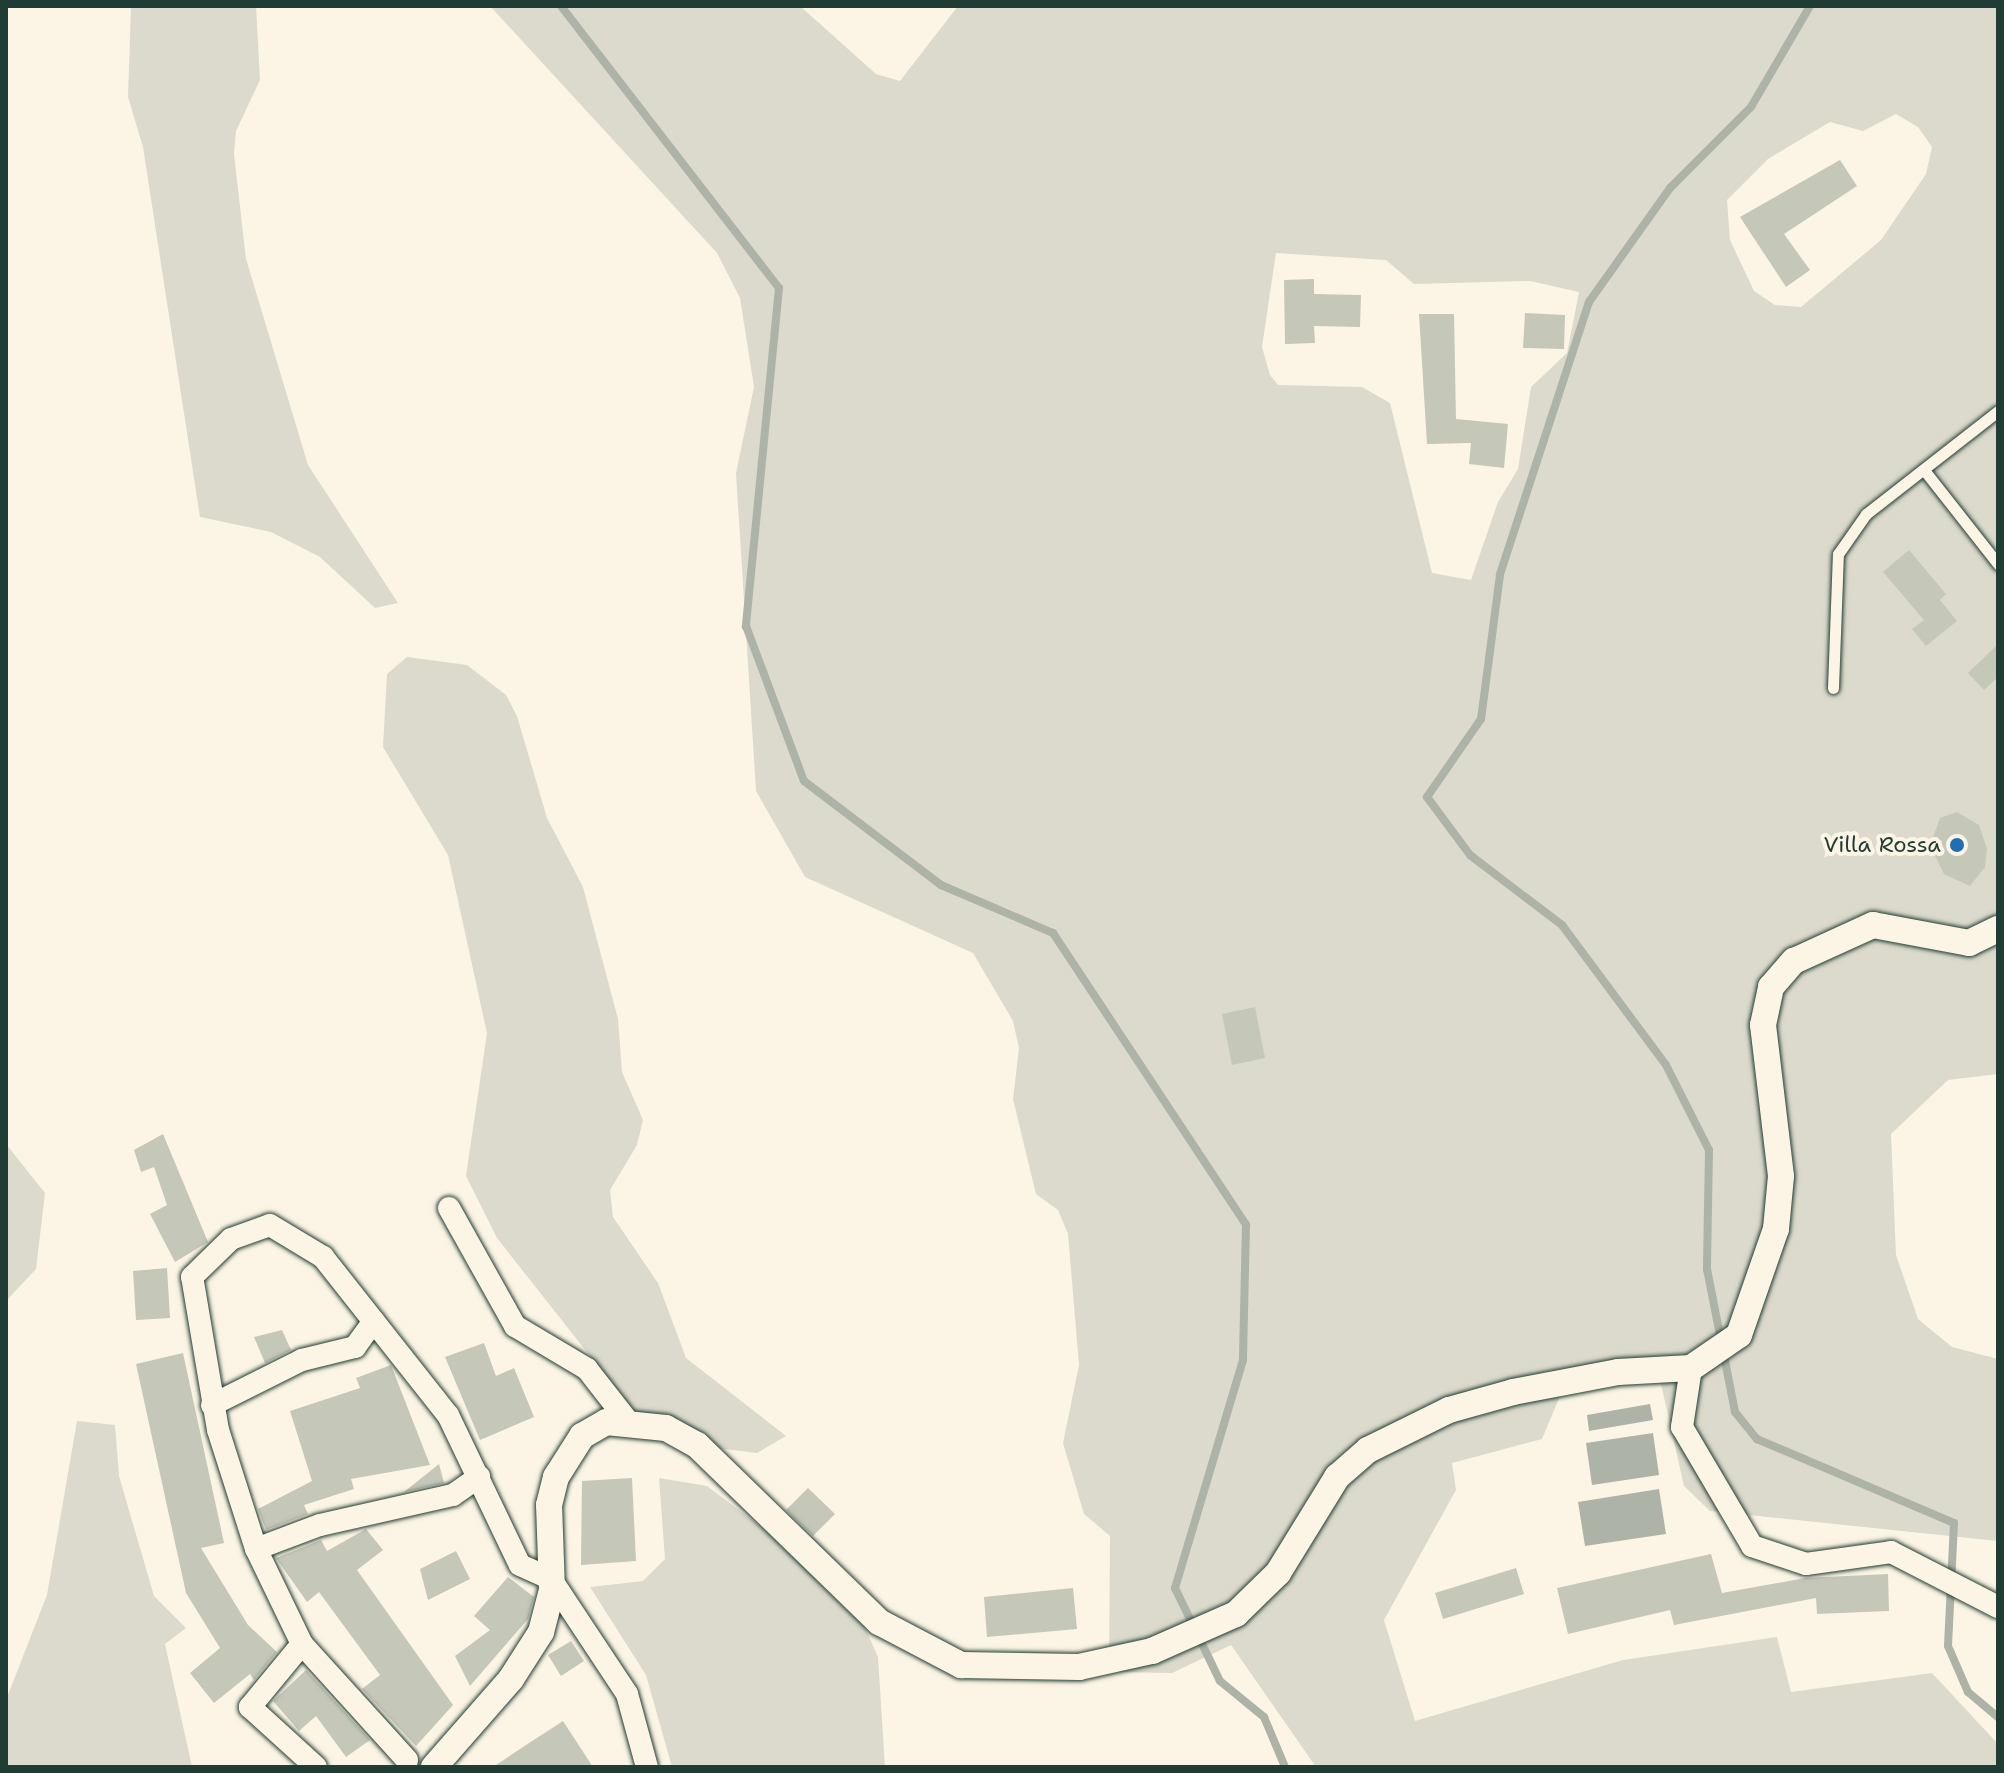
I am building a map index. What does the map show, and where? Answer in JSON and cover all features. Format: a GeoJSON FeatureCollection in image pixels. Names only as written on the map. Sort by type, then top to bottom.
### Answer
{"type":"FeatureCollection","features":[{"type":"Feature","properties":{"kind":"street"},"geometry":{"type":"LineString","coordinates":[[449,1208],[515,1326],[587,1369],[626,1419],[697,1445],[910,1644],[961,1665],[1008,1670],[1079,1667],[1152,1651],[1236,1614],[1278,1573],[1337,1477],[1368,1450],[1449,1410],[1513,1392],[1618,1372],[1702,1362],[1739,1335],[1776,1229],[1781,1176],[1763,1025],[1771,987],[1794,961],[1873,925],[1969,943],[1998,929]]}},
{"type":"Feature","properties":{"kind":"street"},"geometry":{"type":"LineString","coordinates":[[407,1765],[302,1644],[256,1549],[212,1405],[192,1277],[231,1239],[270,1225],[285,1228],[323,1257],[448,1415],[520,1565],[551,1579],[627,1694],[647,1767]]}},
{"type":"Feature","properties":{"kind":"street"},"geometry":{"type":"LineString","coordinates":[[212,1405],[302,1360],[355,1347],[374,1321]]}},
{"type":"Feature","properties":{"kind":"street"},"geometry":{"type":"LineString","coordinates":[[1702,1362],[1682,1427],[1752,1546],[1806,1564],[1891,1552],[1989,1602]]}},
{"type":"Feature","properties":{"kind":"street"},"geometry":{"type":"LineString","coordinates":[[434,1767],[541,1632],[551,1579],[549,1505],[556,1477],[582,1436],[626,1419]]}},
{"type":"Feature","properties":{"kind":"street"},"geometry":{"type":"LineString","coordinates":[[256,1549],[320,1525],[453,1495],[479,1477]]}},
{"type":"Feature","properties":{"kind":"street"},"geometry":{"type":"LineString","coordinates":[[302,1644],[250,1707],[316,1767]]}},
{"type":"Feature","properties":{"kind":"lane"},"geometry":{"type":"LineString","coordinates":[[1833,688],[1838,554],[1866,514],[1998,411]]}},
{"type":"Feature","properties":{"kind":"lane"},"geometry":{"type":"LineString","coordinates":[[1924,470],[1998,564]]}},
{"type":"Feature","properties":{"kind":"shaded area"},"geometry":{"type":"Polygon","coordinates":[[[131,6],[256,6],[260,80],[236,131],[234,154],[246,259],[308,465],[398,603],[375,608],[320,557],[271,532],[200,517],[143,147],[128,97],[131,6]]]}},
{"type":"Feature","properties":{"kind":"shaded area"},"geometry":{"type":"Polygon","coordinates":[[[490,6],[800,6],[876,74],[900,81],[958,6],[1998,6],[1998,1074],[1948,1080],[1891,1134],[1896,1255],[1918,1319],[1952,1347],[1998,1359],[1998,1541],[1710,1511],[1684,1486],[1661,1384],[1644,1376],[1563,1389],[1542,1439],[1452,1463],[1456,1490],[1384,1620],[1415,1721],[1623,1660],[1777,1637],[1791,1692],[1932,1673],[1998,1744],[1998,1767],[1316,1767],[1231,1645],[1172,1673],[1109,1672],[1110,1536],[1084,1514],[1063,1443],[1079,1365],[1068,1234],[1058,1210],[1036,1194],[1013,1099],[1019,1048],[1013,1021],[973,953],[805,877],[756,791],[736,473],[754,387],[740,298],[717,253],[490,6]],[[1896,114],[1863,131],[1830,122],[1768,159],[1727,200],[1730,240],[1754,291],[1775,305],[1801,307],[1881,240],[1926,174],[1932,147],[1918,127],[1896,114]],[[1276,253],[1262,347],[1270,375],[1278,385],[1362,387],[1390,403],[1432,573],[1471,580],[1498,502],[1518,469],[1531,387],[1567,353],[1579,292],[1530,281],[1414,284],[1386,260],[1276,253]]]}},
{"type":"Feature","properties":{"kind":"shaded area"},"geometry":{"type":"Polygon","coordinates":[[[407,657],[467,665],[506,695],[517,716],[547,818],[583,887],[618,1019],[622,1072],[643,1120],[637,1145],[610,1190],[613,1217],[658,1283],[686,1358],[786,1436],[757,1453],[699,1446],[642,1422],[497,1238],[466,1176],[487,1033],[448,855],[383,747],[387,674],[407,657]]]}},
{"type":"Feature","properties":{"kind":"shaded area"},"geometry":{"type":"Polygon","coordinates":[[[6,1144],[45,1193],[36,1269],[6,1301],[6,1144]]]}},
{"type":"Feature","properties":{"kind":"shaded area"},"geometry":{"type":"Polygon","coordinates":[[[1650,1404],[1653,1420],[1589,1431],[1587,1415],[1650,1404]]]}},
{"type":"Feature","properties":{"kind":"shaded area"},"geometry":{"type":"Polygon","coordinates":[[[77,1421],[115,1425],[119,1476],[154,1596],[186,1628],[165,1644],[192,1767],[6,1767],[6,1700],[47,1595],[77,1421]]]}},
{"type":"Feature","properties":{"kind":"shaded area"},"geometry":{"type":"Polygon","coordinates":[[[1653,1433],[1659,1475],[1592,1485],[1586,1443],[1653,1433]]]}},
{"type":"Feature","properties":{"kind":"shaded area"},"geometry":{"type":"Polygon","coordinates":[[[659,1478],[707,1486],[850,1594],[878,1657],[885,1767],[672,1767],[646,1675],[590,1587],[643,1581],[665,1559],[659,1478]]]}},
{"type":"Feature","properties":{"kind":"shaded area"},"geometry":{"type":"Polygon","coordinates":[[[1659,1489],[1666,1534],[1585,1546],[1578,1502],[1659,1489]]]}},
{"type":"Feature","properties":{"kind":"building"},"geometry":{"type":"Polygon","coordinates":[[[1840,160],[1857,186],[1784,234],[1810,270],[1786,287],[1740,217],[1840,160]]]}},
{"type":"Feature","properties":{"kind":"building"},"geometry":{"type":"Polygon","coordinates":[[[1314,279],[1314,294],[1361,295],[1360,327],[1314,326],[1315,343],[1285,344],[1284,280],[1314,279]]]}},
{"type":"Feature","properties":{"kind":"building"},"geometry":{"type":"Polygon","coordinates":[[[1525,313],[1565,315],[1564,349],[1523,348],[1525,313]]]}},
{"type":"Feature","properties":{"kind":"building"},"geometry":{"type":"Polygon","coordinates":[[[1419,314],[1454,314],[1456,419],[1508,424],[1504,468],[1469,464],[1471,443],[1427,444],[1419,314]]]}},
{"type":"Feature","properties":{"kind":"building"},"geometry":{"type":"Polygon","coordinates":[[[1909,550],[1946,594],[1940,600],[1957,621],[1926,646],[1912,629],[1924,620],[1883,572],[1909,550]]]}},
{"type":"Feature","properties":{"kind":"building"},"geometry":{"type":"Polygon","coordinates":[[[1998,644],[1998,677],[1984,690],[1968,673],[1998,644]]]}},
{"type":"Feature","properties":{"kind":"building"},"geometry":{"type":"Polygon","coordinates":[[[1957,812],[1979,825],[1987,849],[1985,867],[1970,886],[1944,874],[1930,846],[1940,818],[1957,812]]]}},
{"type":"Feature","properties":{"kind":"building"},"geometry":{"type":"Polygon","coordinates":[[[1255,1007],[1265,1058],[1232,1065],[1222,1014],[1255,1007]]]}},
{"type":"Feature","properties":{"kind":"building"},"geometry":{"type":"Polygon","coordinates":[[[163,1134],[208,1242],[175,1262],[150,1214],[167,1205],[154,1167],[141,1172],[134,1150],[163,1134]]]}},
{"type":"Feature","properties":{"kind":"building"},"geometry":{"type":"Polygon","coordinates":[[[167,1268],[170,1318],[136,1320],[133,1271],[167,1268]]]}},
{"type":"Feature","properties":{"kind":"building"},"geometry":{"type":"Polygon","coordinates":[[[282,1330],[291,1350],[265,1363],[254,1337],[282,1330]]]}},
{"type":"Feature","properties":{"kind":"building"},"geometry":{"type":"Polygon","coordinates":[[[484,1343],[496,1376],[514,1368],[534,1417],[480,1440],[445,1357],[484,1343]]]}},
{"type":"Feature","properties":{"kind":"building"},"geometry":{"type":"Polygon","coordinates":[[[183,1353],[224,1543],[201,1548],[248,1625],[277,1652],[254,1680],[250,1674],[214,1703],[190,1673],[220,1648],[186,1593],[136,1364],[183,1353]]]}},
{"type":"Feature","properties":{"kind":"building"},"geometry":{"type":"Polygon","coordinates":[[[391,1365],[430,1465],[351,1479],[354,1489],[304,1505],[308,1514],[266,1530],[258,1509],[312,1481],[290,1411],[360,1388],[356,1378],[391,1365]]]}},
{"type":"Feature","properties":{"kind":"building"},"geometry":{"type":"Polygon","coordinates":[[[439,1464],[444,1483],[404,1492],[439,1464]]]}},
{"type":"Feature","properties":{"kind":"building"},"geometry":{"type":"Polygon","coordinates":[[[632,1478],[636,1561],[581,1565],[582,1481],[632,1478]]]}},
{"type":"Feature","properties":{"kind":"building"},"geometry":{"type":"Polygon","coordinates":[[[808,1488],[835,1514],[813,1536],[786,1510],[808,1488]]]}},
{"type":"Feature","properties":{"kind":"building"},"geometry":{"type":"Polygon","coordinates":[[[366,1529],[383,1550],[357,1570],[453,1705],[416,1746],[362,1689],[380,1675],[319,1592],[307,1602],[276,1558],[321,1540],[327,1551],[366,1529]]]}},
{"type":"Feature","properties":{"kind":"building"},"geometry":{"type":"Polygon","coordinates":[[[456,1551],[470,1579],[428,1600],[420,1569],[456,1551]]]}},
{"type":"Feature","properties":{"kind":"building"},"geometry":{"type":"Polygon","coordinates":[[[1711,1554],[1722,1593],[1805,1578],[1888,1574],[1889,1611],[1817,1614],[1816,1598],[1674,1625],[1670,1610],[1568,1634],[1557,1588],[1711,1554]]]}},
{"type":"Feature","properties":{"kind":"building"},"geometry":{"type":"Polygon","coordinates":[[[1516,1568],[1524,1594],[1443,1619],[1435,1593],[1516,1568]]]}},
{"type":"Feature","properties":{"kind":"building"},"geometry":{"type":"Polygon","coordinates":[[[508,1577],[534,1597],[528,1619],[470,1686],[455,1656],[490,1630],[474,1616],[508,1577]]]}},
{"type":"Feature","properties":{"kind":"building"},"geometry":{"type":"Polygon","coordinates":[[[1073,1588],[1077,1629],[987,1637],[984,1597],[1073,1588]]]}},
{"type":"Feature","properties":{"kind":"building"},"geometry":{"type":"Polygon","coordinates":[[[571,1641],[584,1661],[561,1676],[548,1655],[571,1641]]]}},
{"type":"Feature","properties":{"kind":"building"},"geometry":{"type":"Polygon","coordinates":[[[306,1670],[370,1740],[346,1757],[316,1716],[299,1731],[273,1701],[306,1670]]]}},
{"type":"Feature","properties":{"kind":"building"},"geometry":{"type":"Polygon","coordinates":[[[563,1721],[593,1767],[493,1767],[523,1747],[563,1721]]]}},
{"type":"Feature","properties":{"kind":"waterway"},"geometry":{"type":"LineString","coordinates":[[561,6],[779,288],[746,626],[804,781],[941,885],[1053,933],[1246,1225],[1243,1360],[1175,1588],[1220,1681],[1264,1717],[1285,1767]]}},
{"type":"Feature","properties":{"kind":"waterway"},"geometry":{"type":"LineString","coordinates":[[1810,6],[1751,107],[1670,188],[1589,302],[1500,575],[1481,719],[1427,797],[1470,855],[1562,925],[1666,1065],[1709,1150],[1707,1269],[1735,1412],[1757,1439],[1954,1523],[1948,1646],[1968,1692],[1998,1717]]}},
{"type":"Feature","properties":{"kind":"place","name":"Villa Rossa"},"geometry":{"type":"Point","coordinates":[1957,845]}}]}
